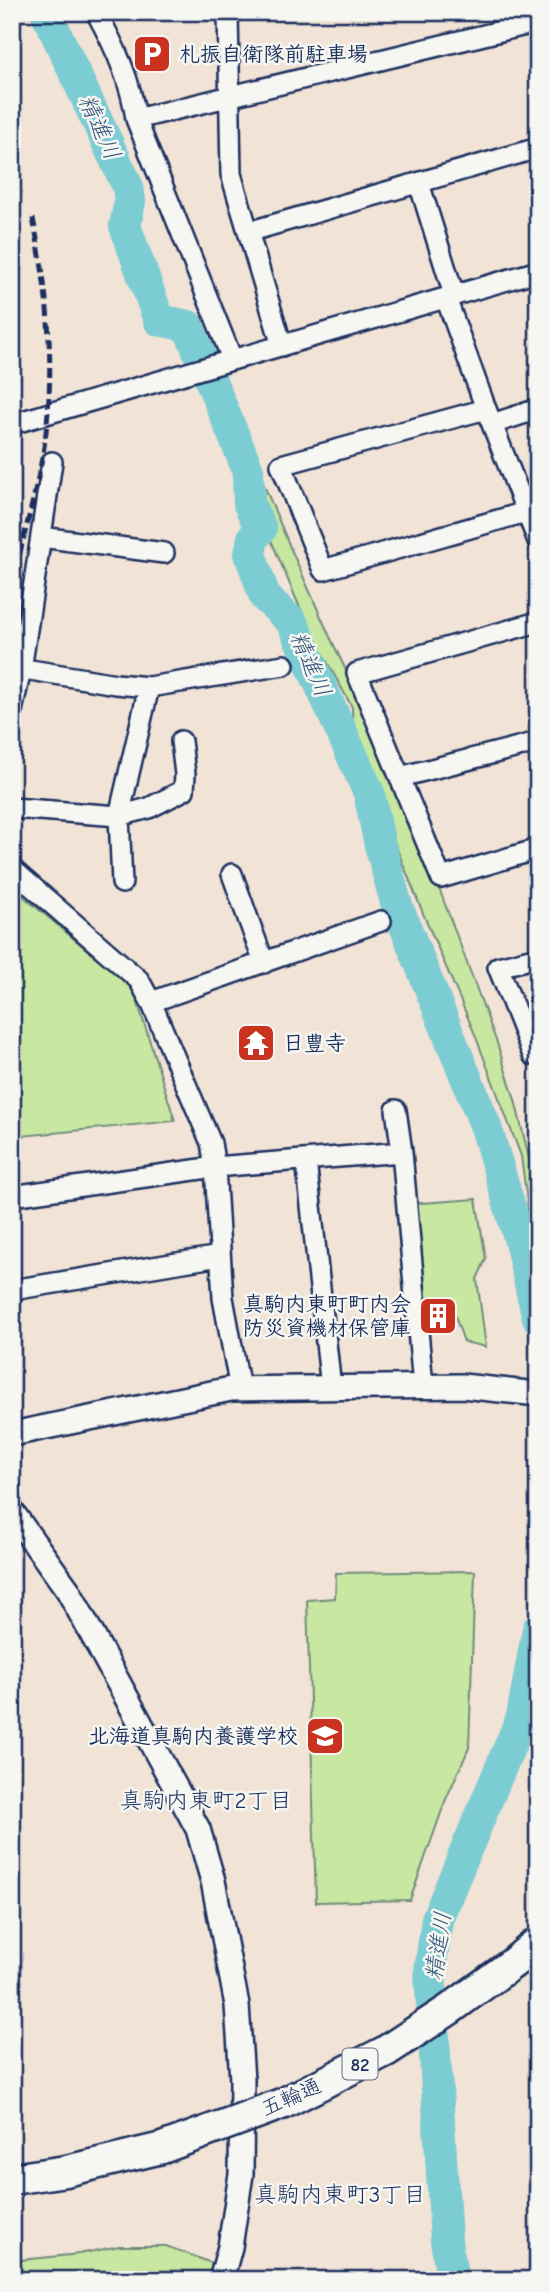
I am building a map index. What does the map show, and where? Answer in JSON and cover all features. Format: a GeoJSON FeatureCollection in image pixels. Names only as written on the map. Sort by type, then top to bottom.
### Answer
{"type":"FeatureCollection","features":[{"type":"Feature","properties":{"kind":"main road","name":"五輪通"},"geometry":{"type":"LineString","coordinates":[[12,2179],[66,2171],[162,2148],[284,2103],[386,2051],[450,2009],[538,1942]]}},
{"type":"Feature","properties":{"kind":"street"},"geometry":{"type":"LineString","coordinates":[[96,12],[122,64],[132,94],[136,120],[226,361]]}},
{"type":"Feature","properties":{"kind":"street"},"geometry":{"type":"LineString","coordinates":[[228,12],[231,174],[282,346]]}},
{"type":"Feature","properties":{"kind":"street"},"geometry":{"type":"LineString","coordinates":[[136,120],[538,22]]}},
{"type":"Feature","properties":{"kind":"street"},"geometry":{"type":"LineString","coordinates":[[248,232],[538,148]]}},
{"type":"Feature","properties":{"kind":"street"},"geometry":{"type":"LineString","coordinates":[[419,183],[450,297],[489,416],[537,535]]}},
{"type":"Feature","properties":{"kind":"street"},"geometry":{"type":"LineString","coordinates":[[12,424],[538,271]]}},
{"type":"Feature","properties":{"kind":"street"},"geometry":{"type":"LineString","coordinates":[[526,512],[323,570],[281,466],[489,416],[538,409]]}},
{"type":"Feature","properties":{"kind":"street"},"geometry":{"type":"LineString","coordinates":[[12,710],[52,462]]}},
{"type":"Feature","properties":{"kind":"street"},"geometry":{"type":"LineString","coordinates":[[41,537],[164,553]]}},
{"type":"Feature","properties":{"kind":"street"},"geometry":{"type":"LineString","coordinates":[[538,622],[357,673],[442,878],[538,849]]}},
{"type":"Feature","properties":{"kind":"street"},"geometry":{"type":"LineString","coordinates":[[17,669],[149,687],[285,665]]}},
{"type":"Feature","properties":{"kind":"street"},"geometry":{"type":"LineString","coordinates":[[122,883],[119,816],[149,687]]}},
{"type":"Feature","properties":{"kind":"street"},"geometry":{"type":"LineString","coordinates":[[12,808],[119,816],[149,808],[184,789],[181,741]]}},
{"type":"Feature","properties":{"kind":"street"},"geometry":{"type":"LineString","coordinates":[[401,777],[538,741]]}},
{"type":"Feature","properties":{"kind":"street"},"geometry":{"type":"LineString","coordinates":[[12,869],[139,980],[151,1002],[211,1143],[215,1167],[223,1298],[240,1389]]}},
{"type":"Feature","properties":{"kind":"street"},"geometry":{"type":"LineString","coordinates":[[232,874],[264,963]]}},
{"type":"Feature","properties":{"kind":"street"},"geometry":{"type":"LineString","coordinates":[[151,1002],[381,921]]}},
{"type":"Feature","properties":{"kind":"street"},"geometry":{"type":"LineString","coordinates":[[538,957],[498,967],[533,1055],[538,1054]]}},
{"type":"Feature","properties":{"kind":"street"},"geometry":{"type":"LineString","coordinates":[[396,1111],[424,1386]]}},
{"type":"Feature","properties":{"kind":"street"},"geometry":{"type":"LineString","coordinates":[[12,1196],[215,1167],[402,1152]]}},
{"type":"Feature","properties":{"kind":"street"},"geometry":{"type":"LineString","coordinates":[[306,1160],[331,1388]]}},
{"type":"Feature","properties":{"kind":"street"},"geometry":{"type":"LineString","coordinates":[[12,1290],[220,1256]]}},
{"type":"Feature","properties":{"kind":"street"},"geometry":{"type":"LineString","coordinates":[[12,1434],[231,1389],[462,1386],[529,1393]]}},
{"type":"Feature","properties":{"kind":"street"},"geometry":{"type":"LineString","coordinates":[[12,1512],[68,1590],[198,1829],[213,1881],[231,1963],[242,2080],[241,2174],[222,2280]]}},
{"type":"Feature","properties":{"kind":"green space"},"geometry":{"type":"Polygon","coordinates":[[[220,370],[245,440],[290,547],[376,733],[437,883],[497,1043],[538,1188],[538,1284],[521,1156],[474,1032],[353,741],[352,707],[309,629],[204,375],[220,370]]]}},
{"type":"Feature","properties":{"kind":"green space"},"geometry":{"type":"Polygon","coordinates":[[[12,887],[133,988],[175,1121],[12,1137],[12,887]]]}},
{"type":"Feature","properties":{"kind":"green space"},"geometry":{"type":"Polygon","coordinates":[[[476,1199],[486,1259],[477,1279],[486,1347],[464,1342],[453,1310],[418,1314],[408,1204],[476,1199]]]}},
{"type":"Feature","properties":{"kind":"green space"},"geometry":{"type":"Polygon","coordinates":[[[475,1571],[469,1748],[446,1799],[410,1900],[316,1902],[307,1600],[335,1598],[336,1573],[475,1571]]]}},
{"type":"Feature","properties":{"kind":"green space"},"geometry":{"type":"Polygon","coordinates":[[[119,2246],[166,2246],[257,2280],[12,2280],[12,2261],[79,2254],[119,2246]]]}},
{"type":"Feature","properties":{"kind":"waterway","name":"精進川"},"geometry":{"type":"LineString","coordinates":[[46,12],[128,187],[130,201],[125,226],[159,320],[188,326],[248,470],[249,504],[261,529],[253,538],[250,554],[265,597],[292,622],[369,793],[397,906],[486,1127],[520,1241],[538,1318]]}},
{"type":"Feature","properties":{"kind":"waterway","name":"精進川"},"geometry":{"type":"LineString","coordinates":[[453,2280],[446,2241],[430,1971],[437,1919],[522,1717],[538,1629]]}},
{"type":"Feature","properties":{"kind":"railway"},"geometry":{"type":"LineString","coordinates":[[12,583],[43,453],[49,393],[49,333],[43,273],[32,214]]}},
{"type":"Feature","properties":{"kind":"place","name":"札振自衛隊前駐車場"},"geometry":{"type":"Point","coordinates":[152,54]}},
{"type":"Feature","properties":{"kind":"place","name":"日豊寺"},"geometry":{"type":"Point","coordinates":[256,1043]}},
{"type":"Feature","properties":{"kind":"place","name":"真駒内東町町内会 防災資機材保管庫"},"geometry":{"type":"Point","coordinates":[438,1316]}},
{"type":"Feature","properties":{"kind":"place","name":"北海道真駒内養護学校"},"geometry":{"type":"Point","coordinates":[325,1736]}},
{"type":"Feature","properties":{"kind":"district","name":"真駒内東町2丁目"},"geometry":{"type":"Point","coordinates":[206,1800]}},
{"type":"Feature","properties":{"kind":"district","name":"真駒内東町3丁目"},"geometry":{"type":"Point","coordinates":[340,2194]}}]}
